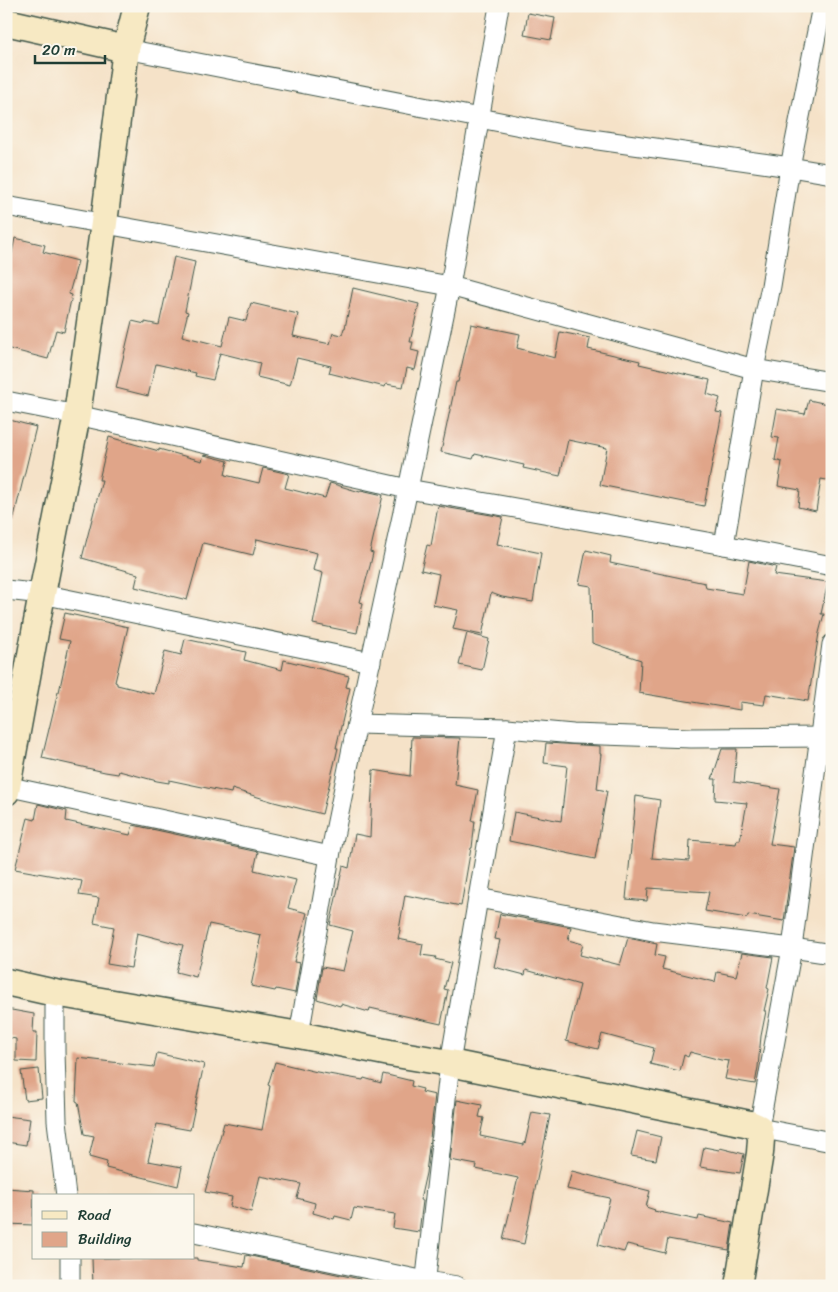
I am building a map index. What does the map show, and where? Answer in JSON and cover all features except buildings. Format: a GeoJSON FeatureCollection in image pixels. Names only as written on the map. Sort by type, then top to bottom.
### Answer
{"type":"FeatureCollection","features":[{"type":"Feature","properties":{"kind":"street"},"geometry":{"type":"LineString","coordinates":[[137,6],[126,49],[77,415],[7,788],[330,856]]}},
{"type":"Feature","properties":{"kind":"street"},"geometry":{"type":"LineString","coordinates":[[299,1036],[330,856],[450,286],[498,6]]}},
{"type":"Feature","properties":{"kind":"street"},"geometry":{"type":"LineString","coordinates":[[724,545],[754,369],[771,286],[790,167],[822,6]]}},
{"type":"Feature","properties":{"kind":"street"},"geometry":{"type":"LineString","coordinates":[[6,22],[126,49],[576,137],[832,174]]}},
{"type":"Feature","properties":{"kind":"street"},"geometry":{"type":"LineString","coordinates":[[6,206],[450,286],[754,369],[832,382]]}},
{"type":"Feature","properties":{"kind":"street"},"geometry":{"type":"LineString","coordinates":[[6,401],[77,415],[408,489],[832,566]]}},
{"type":"Feature","properties":{"kind":"street"},"geometry":{"type":"LineString","coordinates":[[6,590],[42,594],[371,662]]}},
{"type":"Feature","properties":{"kind":"street"},"geometry":{"type":"LineString","coordinates":[[738,1286],[760,1153],[761,1139],[759,1128],[792,948],[826,737],[832,644]]}},
{"type":"Feature","properties":{"kind":"street"},"geometry":{"type":"LineString","coordinates":[[357,724],[507,728],[573,734],[691,738],[826,737]]}},
{"type":"Feature","properties":{"kind":"street"},"geometry":{"type":"LineString","coordinates":[[425,1283],[450,1063],[507,728]]}},
{"type":"Feature","properties":{"kind":"street"},"geometry":{"type":"LineString","coordinates":[[478,898],[653,931],[832,954]]}},
{"type":"Feature","properties":{"kind":"street"},"geometry":{"type":"LineString","coordinates":[[6,982],[55,993],[450,1063],[740,1121],[759,1128],[832,1142]]}},
{"type":"Feature","properties":{"kind":"street"},"geometry":{"type":"LineString","coordinates":[[55,993],[54,1051],[57,1121],[66,1194]]}},
{"type":"Feature","properties":{"kind":"street"},"geometry":{"type":"LineString","coordinates":[[195,1233],[425,1283],[457,1286]]}},
{"type":"Feature","properties":{"kind":"street"},"geometry":{"type":"LineString","coordinates":[[70,1260],[70,1286]]}}]}
